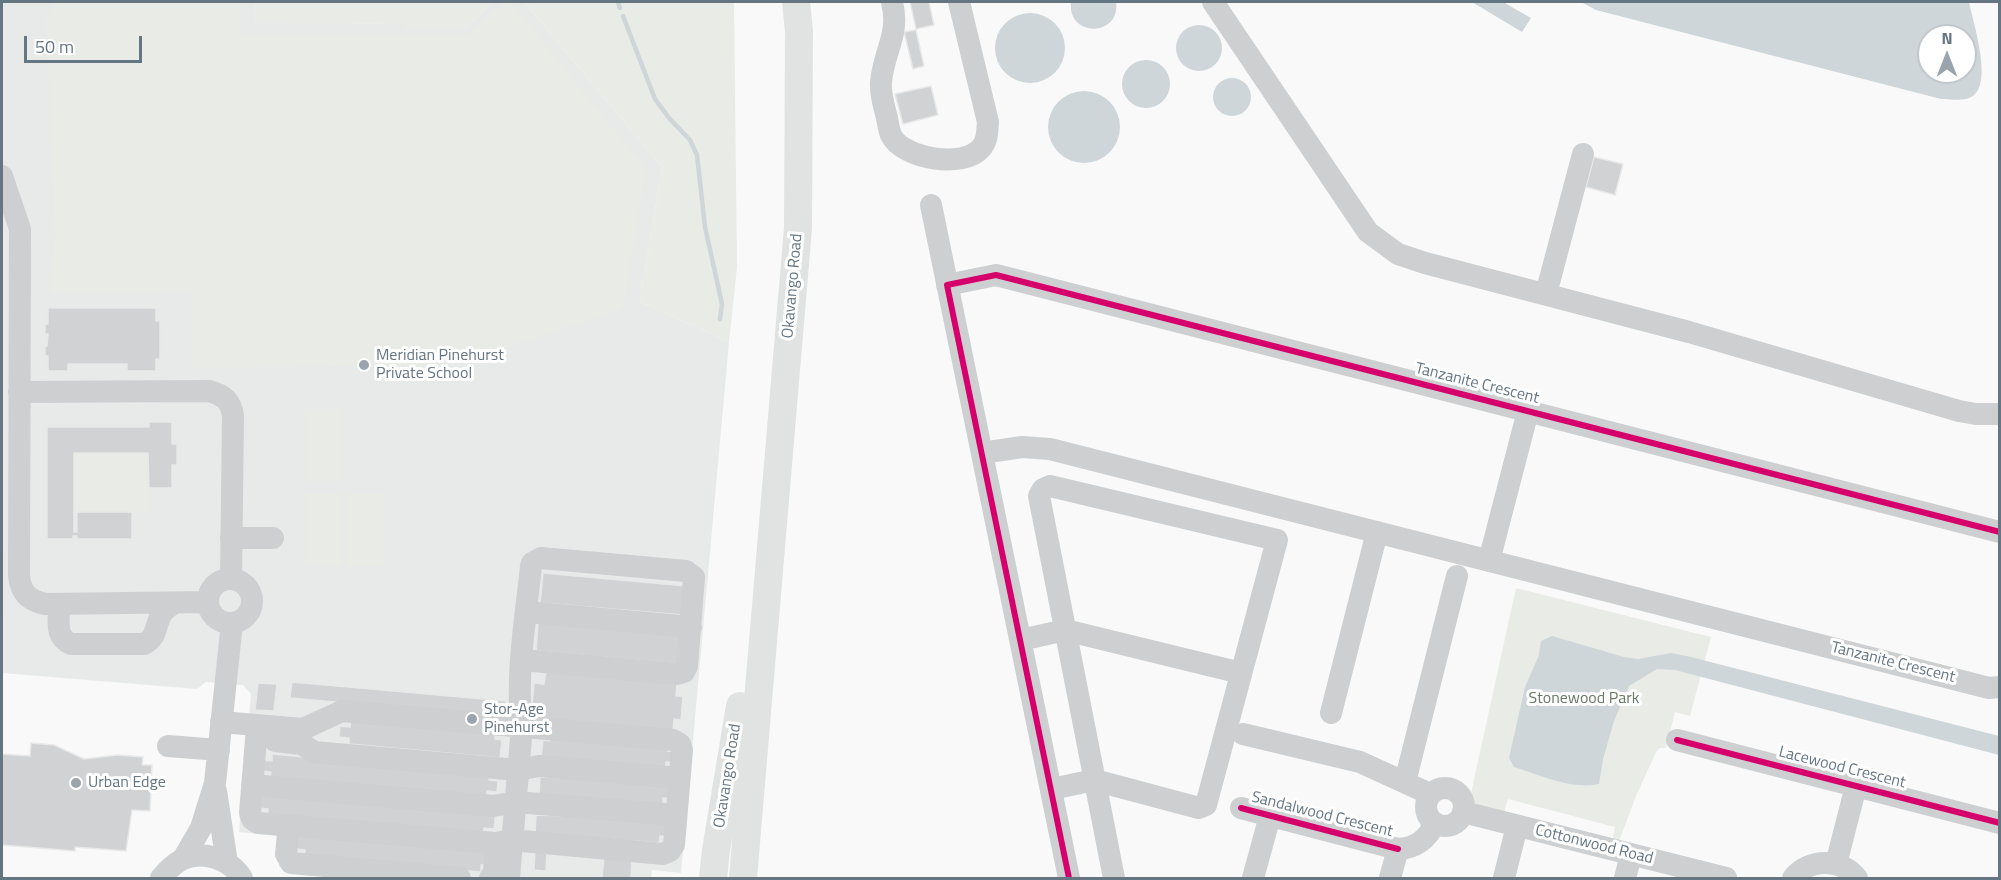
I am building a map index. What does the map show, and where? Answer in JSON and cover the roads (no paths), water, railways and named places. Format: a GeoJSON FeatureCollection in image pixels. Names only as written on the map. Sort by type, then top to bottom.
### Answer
{"type":"FeatureCollection","features":[{"type":"Feature","properties":{"kind":"main road","name":"Okavango Road"},"geometry":{"type":"LineString","coordinates":[[743,879],[798,228],[799,31],[796,2]]}},
{"type":"Feature","properties":{"kind":"main road","name":"Okavango Road"},"geometry":{"type":"LineString","coordinates":[[713,879],[746,665],[768,569]]}},
{"type":"Feature","properties":{"kind":"street"},"geometry":{"type":"LineString","coordinates":[[892,2],[896,18],[895,30],[881,82],[881,93],[891,136],[909,151],[946,160],[961,159],[974,154],[982,147],[987,135],[988,122],[962,3]]}},
{"type":"Feature","properties":{"kind":"street"},"geometry":{"type":"LineString","coordinates":[[1213,2],[1368,232],[1398,254],[1689,332],[1959,411],[2000,414]]}},
{"type":"Feature","properties":{"kind":"street"},"geometry":{"type":"LineString","coordinates":[[1546,294],[1583,154]]}},
{"type":"Feature","properties":{"kind":"street"},"geometry":{"type":"LineString","coordinates":[[2,181],[20,229],[20,584],[25,595],[34,602],[57,604],[208,602]]}},
{"type":"Feature","properties":{"kind":"street"},"geometry":{"type":"LineString","coordinates":[[931,205],[1069,879]]}},
{"type":"Feature","properties":{"kind":"street","name":"Tanzanite Crescent"},"geometry":{"type":"LineString","coordinates":[[947,285],[996,275],[2000,532]]}},
{"type":"Feature","properties":{"kind":"street"},"geometry":{"type":"LineString","coordinates":[[19,392],[209,391],[227,399],[233,416],[231,579]]}},
{"type":"Feature","properties":{"kind":"street"},"geometry":{"type":"LineString","coordinates":[[1489,561],[1528,411]]}},
{"type":"Feature","properties":{"kind":"street","name":"Tanzanite Crescent"},"geometry":{"type":"LineString","coordinates":[[982,453],[1022,447],[1050,449],[1977,685],[1989,688],[2000,687]]}},
{"type":"Feature","properties":{"kind":"street"},"geometry":{"type":"LineString","coordinates":[[1052,789],[1094,780],[1199,808],[1206,806],[1277,540],[1050,486],[1043,489],[1039,496],[1094,780],[1114,879]]}},
{"type":"Feature","properties":{"kind":"street"},"geometry":{"type":"LineString","coordinates":[[1331,713],[1377,532]]}},
{"type":"Feature","properties":{"kind":"street"},"geometry":{"type":"LineString","coordinates":[[231,538],[273,538]]}},
{"type":"Feature","properties":{"kind":"street"},"geometry":{"type":"LineString","coordinates":[[490,879],[516,801],[522,727],[519,703],[522,660],[531,566],[534,560],[541,558],[690,572],[695,581],[687,666],[681,674],[522,660]]}},
{"type":"Feature","properties":{"kind":"street"},"geometry":{"type":"LineString","coordinates":[[1405,782],[1457,576]]}},
{"type":"Feature","properties":{"kind":"street"},"geometry":{"type":"LineString","coordinates":[[231,579],[247,587],[252,603],[251,609],[243,619],[232,623],[213,615],[208,602],[214,586],[231,579]]}},
{"type":"Feature","properties":{"kind":"street"},"geometry":{"type":"LineString","coordinates":[[57,604],[59,606],[60,637],[63,641],[71,644],[144,644],[150,641],[162,611],[175,603]]}},
{"type":"Feature","properties":{"kind":"street"},"geometry":{"type":"LineString","coordinates":[[527,612],[691,627]]}},
{"type":"Feature","properties":{"kind":"street"},"geometry":{"type":"LineString","coordinates":[[171,868],[201,828],[215,783],[232,623]]}},
{"type":"Feature","properties":{"kind":"street"},"geometry":{"type":"LineString","coordinates":[[1021,640],[1065,630],[1240,673]]}},
{"type":"Feature","properties":{"kind":"street"},"geometry":{"type":"LineString","coordinates":[[220,736],[256,740],[303,736],[342,711],[677,741],[682,750],[674,845],[670,851],[663,854],[258,823],[252,819],[250,813],[256,740]]}},
{"type":"Feature","properties":{"kind":"street"},"geometry":{"type":"LineString","coordinates":[[1243,734],[1360,762],[1430,794]]}},
{"type":"Feature","properties":{"kind":"street"},"geometry":{"type":"LineString","coordinates":[[168,746],[220,736],[303,736]]}},
{"type":"Feature","properties":{"kind":"street"},"geometry":{"type":"LineString","coordinates":[[303,736],[314,752],[519,770],[539,766],[680,778]]}},
{"type":"Feature","properties":{"kind":"street","name":"Lacewood Crescent"},"geometry":{"type":"LineString","coordinates":[[1677,740],[2000,823]]}},
{"type":"Feature","properties":{"kind":"street"},"geometry":{"type":"LineString","coordinates":[[215,783],[234,871]]}},
{"type":"Feature","properties":{"kind":"street"},"geometry":{"type":"LineString","coordinates":[[252,784],[493,806],[516,801],[676,815]]}},
{"type":"Feature","properties":{"kind":"street"},"geometry":{"type":"LineString","coordinates":[[1836,864],[1856,786]]}},
{"type":"Feature","properties":{"kind":"street"},"geometry":{"type":"LineString","coordinates":[[1441,788],[1454,790],[1462,800],[1463,812],[1455,823],[1448,826],[1435,823],[1426,813],[1430,794],[1441,788]]}},
{"type":"Feature","properties":{"kind":"street","name":"Sandalwood Crescent"},"geometry":{"type":"LineString","coordinates":[[1240,808],[1398,849],[1421,842],[1431,832],[1435,823]]}},
{"type":"Feature","properties":{"kind":"street","name":"Cottonwood Road"},"geometry":{"type":"LineString","coordinates":[[1463,812],[1726,879]]}},
{"type":"Feature","properties":{"kind":"street","name":"Sandalwood Crescent"},"geometry":{"type":"LineString","coordinates":[[1253,879],[1270,816]]}},
{"type":"Feature","properties":{"kind":"street"},"geometry":{"type":"LineString","coordinates":[[289,825],[286,854],[291,863],[460,879]]}},
{"type":"Feature","properties":{"kind":"street"},"geometry":{"type":"LineString","coordinates":[[1504,879],[1517,826]]}},
{"type":"Feature","properties":{"kind":"street"},"geometry":{"type":"LineString","coordinates":[[504,842],[509,879]]}},
{"type":"Feature","properties":{"kind":"street","name":"Sandalwood Crescent"},"geometry":{"type":"LineString","coordinates":[[1390,879],[1398,849]]}},
{"type":"Feature","properties":{"kind":"street"},"geometry":{"type":"LineString","coordinates":[[1625,879],[1631,855]]}},
{"type":"Feature","properties":{"kind":"street"},"geometry":{"type":"LineString","coordinates":[[145,879],[198,856],[213,857],[234,871]]}},
{"type":"Feature","properties":{"kind":"street"},"geometry":{"type":"LineString","coordinates":[[1793,879],[1804,868],[1814,864],[1836,864],[1845,868],[1857,879]]}},
{"type":"Feature","properties":{"kind":"waterway"},"geometry":{"type":"LineString","coordinates":[[618,2],[620,8]]}},
{"type":"Feature","properties":{"kind":"waterway"},"geometry":{"type":"LineString","coordinates":[[623,16],[655,99],[690,140],[697,155],[705,227],[722,304],[720,319]]}},
{"type":"Feature","properties":{"kind":"place","name":"Meridian Pinehurst Private School"},"geometry":{"type":"Point","coordinates":[364,365]}},
{"type":"Feature","properties":{"kind":"place","name":"Stor-Age Pinehurst"},"geometry":{"type":"Point","coordinates":[472,719]}},
{"type":"Feature","properties":{"kind":"place","name":"Urban Edge"},"geometry":{"type":"Point","coordinates":[76,783]}},
{"type":"Feature","properties":{"kind":"park label","name":"Stonewood Park"},"geometry":{"type":"Point","coordinates":[1584,699]}}]}
